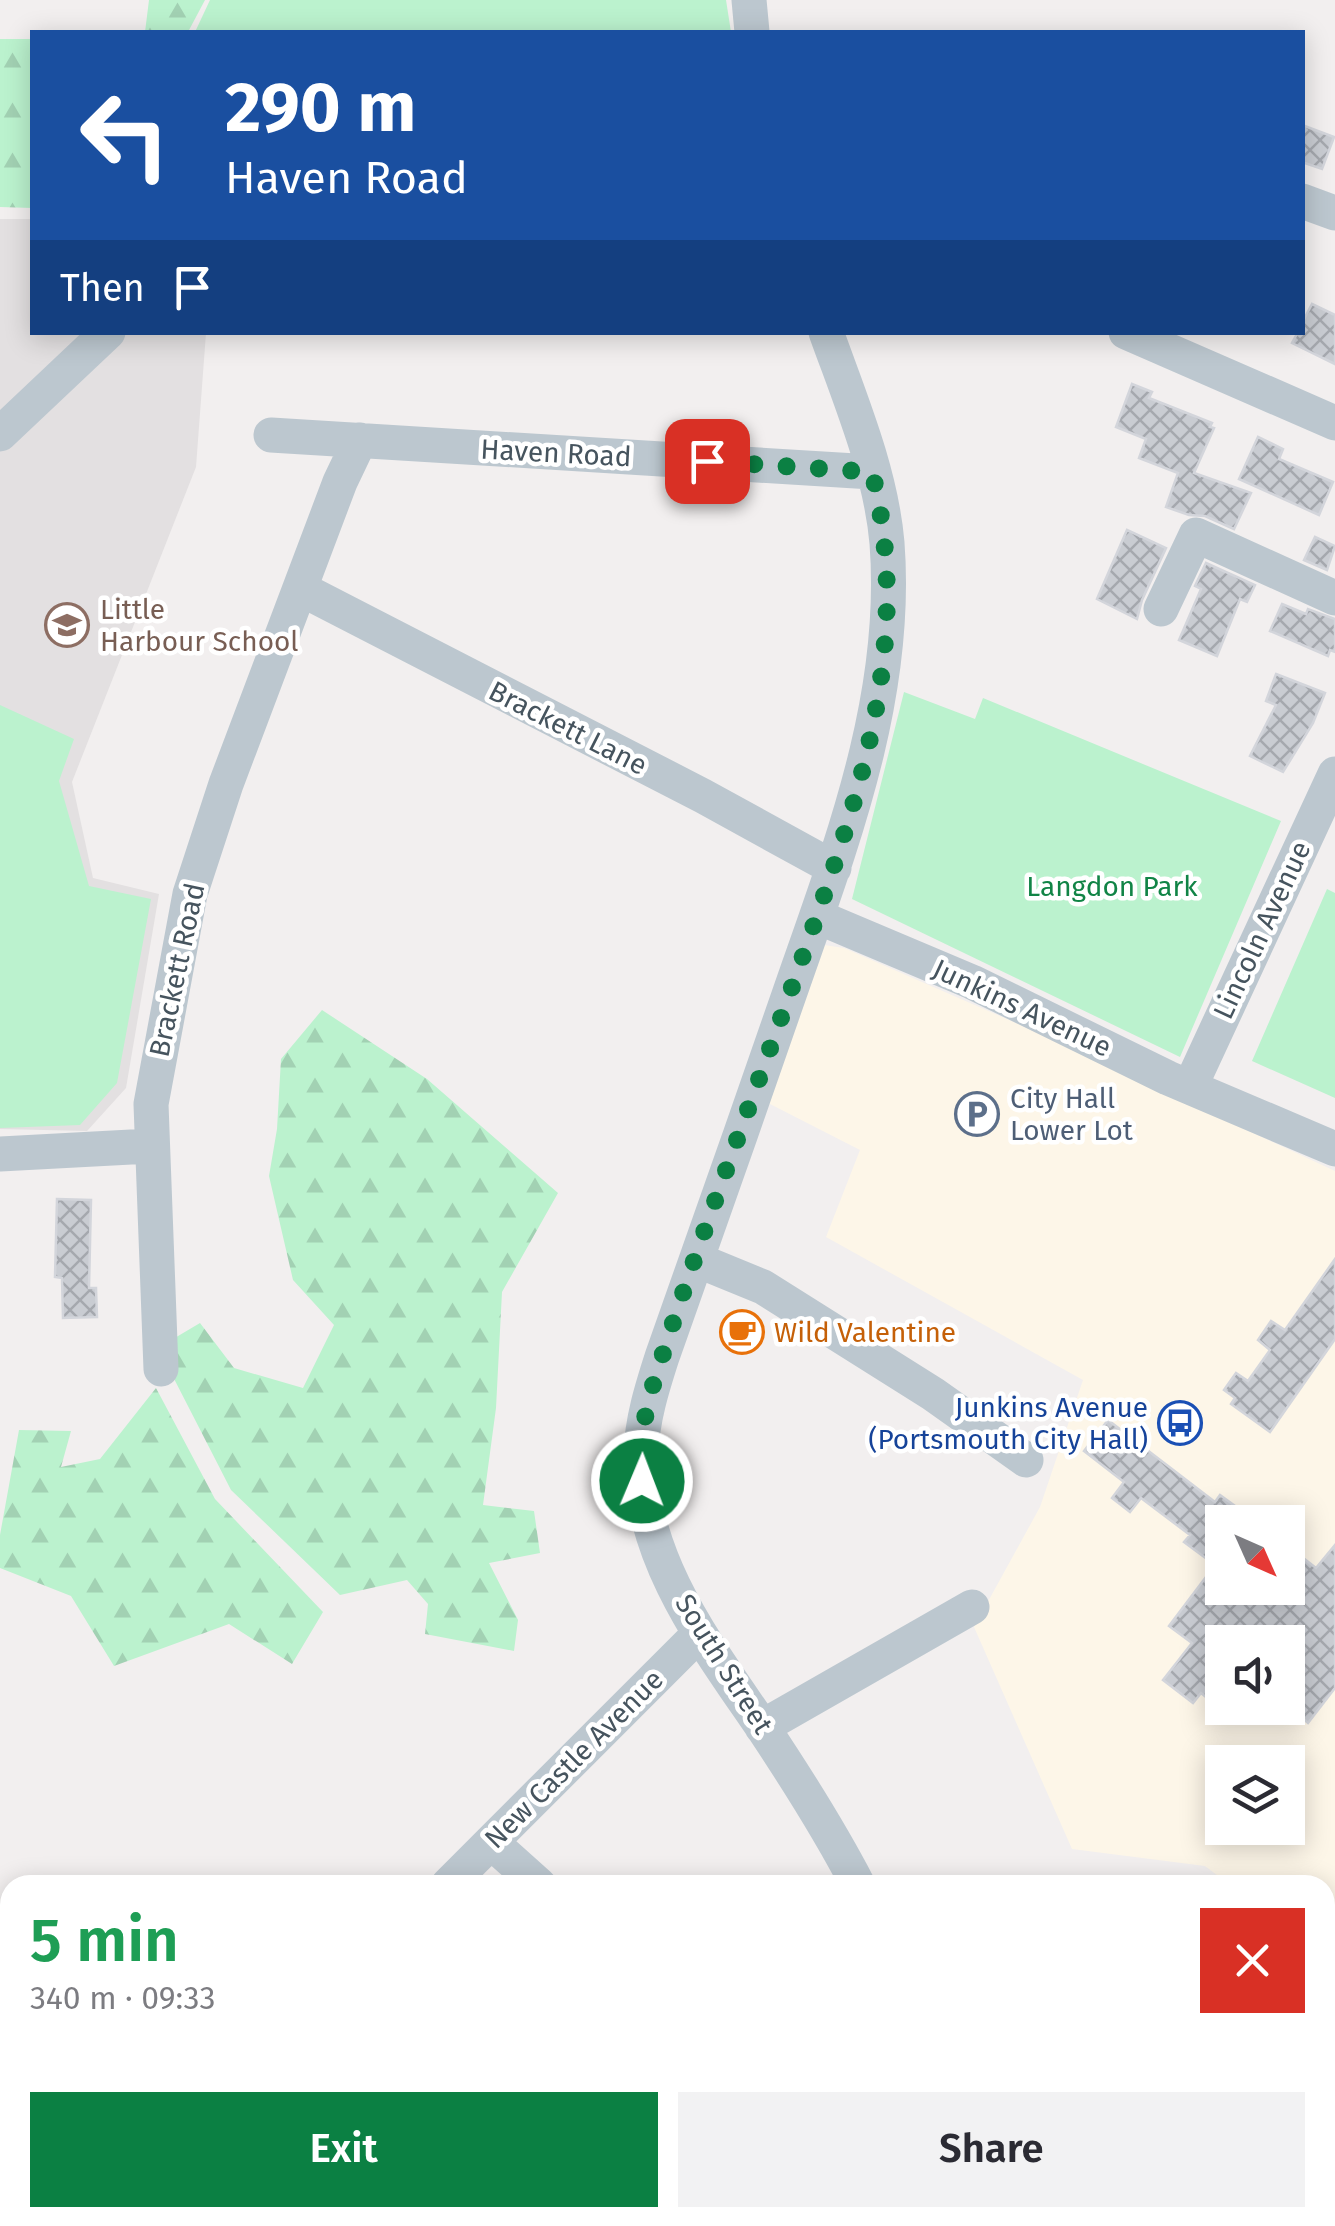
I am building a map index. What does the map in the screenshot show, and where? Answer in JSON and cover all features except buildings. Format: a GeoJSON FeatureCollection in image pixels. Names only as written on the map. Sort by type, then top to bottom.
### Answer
{"type":"FeatureCollection","features":[{"type":"Feature","properties":{"kind":"street"},"geometry":{"type":"LineString","coordinates":[[749,0],[752,30]]}},
{"type":"Feature","properties":{"kind":"street"},"geometry":{"type":"LineString","coordinates":[[1305,202],[1335,213]]}},
{"type":"Feature","properties":{"kind":"street"},"geometry":{"type":"LineString","coordinates":[[0,434],[105,335]]}},
{"type":"Feature","properties":{"kind":"street","name":"South Street"},"geometry":{"type":"LineString","coordinates":[[827,335],[872,472],[887,543],[888,628],[878,701],[818,917],[650,1395],[641,1455],[647,1512],[656,1543],[699,1634],[810,1800],[852,1875]]}},
{"type":"Feature","properties":{"kind":"street"},"geometry":{"type":"LineString","coordinates":[[1133,335],[1335,423]]}},
{"type":"Feature","properties":{"kind":"street","name":"Haven Road"},"geometry":{"type":"LineString","coordinates":[[270,435],[872,472]]}},
{"type":"Feature","properties":{"kind":"street"},"geometry":{"type":"LineString","coordinates":[[301,589],[340,482],[360,440]]}},
{"type":"Feature","properties":{"kind":"street"},"geometry":{"type":"LineString","coordinates":[[1162,609],[1196,535],[1335,598]]}},
{"type":"Feature","properties":{"kind":"street","name":"Brackett Lane"},"geometry":{"type":"LineString","coordinates":[[301,589],[834,868]]}},
{"type":"Feature","properties":{"kind":"street","name":"Brackett Road"},"geometry":{"type":"LineString","coordinates":[[161,1370],[151,1104],[190,894],[226,784],[301,589]]}},
{"type":"Feature","properties":{"kind":"street","name":"Lincoln Avenue"},"geometry":{"type":"LineString","coordinates":[[1190,1088],[1335,774]]}},
{"type":"Feature","properties":{"kind":"street","name":"Junkins Avenue"},"geometry":{"type":"LineString","coordinates":[[818,917],[972,982],[1190,1088],[1335,1148]]}},
{"type":"Feature","properties":{"kind":"street"},"geometry":{"type":"LineString","coordinates":[[0,1154],[150,1146]]}},
{"type":"Feature","properties":{"kind":"street"},"geometry":{"type":"LineString","coordinates":[[697,1260],[763,1287],[932,1394],[1026,1460]]}},
{"type":"Feature","properties":{"kind":"street"},"geometry":{"type":"LineString","coordinates":[[762,1727],[972,1607]]}},
{"type":"Feature","properties":{"kind":"street","name":"New Castle Avenue"},"geometry":{"type":"LineString","coordinates":[[458,1875],[699,1634]]}},
{"type":"Feature","properties":{"kind":"street"},"geometry":{"type":"LineString","coordinates":[[491,1842],[528,1875]]}},
{"type":"Feature","properties":{"kind":"shaded area","name":"Little Harbour School"},"geometry":{"type":"Polygon","coordinates":[[[0,219],[30,219],[30,335],[206,335],[196,467],[72,782],[93,878],[159,894],[126,1088],[87,1131],[0,1129],[0,219]]]}},
{"type":"Feature","properties":{"kind":"shaded area"},"geometry":{"type":"Polygon","coordinates":[[[824,945],[844,948],[1016,1023],[1335,1171],[1335,1875],[1217,1875],[1205,1866],[1072,1849],[974,1627],[1040,1507],[1083,1380],[826,1237],[860,1150],[768,1103],[824,945]]]}},
{"type":"Feature","properties":{"kind":"green space"},"geometry":{"type":"Polygon","coordinates":[[[149,0],[205,0],[189,30],[145,30],[149,0]]]}},
{"type":"Feature","properties":{"kind":"green space"},"geometry":{"type":"Polygon","coordinates":[[[210,0],[726,0],[731,30],[196,30],[210,0]]]}},
{"type":"Feature","properties":{"kind":"green space"},"geometry":{"type":"Polygon","coordinates":[[[0,39],[30,39],[30,208],[0,207],[0,39]]]}},
{"type":"Feature","properties":{"kind":"green space","name":"Langdon Park"},"geometry":{"type":"Polygon","coordinates":[[[904,692],[975,719],[983,698],[1281,821],[1180,1057],[852,899],[904,692]]]}},
{"type":"Feature","properties":{"kind":"green space"},"geometry":{"type":"Polygon","coordinates":[[[0,705],[74,739],[59,781],[89,886],[151,899],[117,1083],[80,1125],[0,1128],[0,705]]]}},
{"type":"Feature","properties":{"kind":"green space"},"geometry":{"type":"Polygon","coordinates":[[[1327,889],[1335,893],[1335,1098],[1252,1061],[1327,889]]]}},
{"type":"Feature","properties":{"kind":"green space"},"geometry":{"type":"Polygon","coordinates":[[[322,1010],[427,1079],[558,1193],[502,1292],[496,1408],[483,1505],[534,1511],[540,1553],[489,1563],[518,1620],[514,1651],[425,1634],[428,1604],[407,1580],[340,1595],[231,1490],[169,1369],[173,1339],[200,1323],[234,1368],[303,1388],[334,1325],[293,1280],[269,1176],[277,1129],[281,1059],[322,1010]]]}},
{"type":"Feature","properties":{"kind":"green space"},"geometry":{"type":"Polygon","coordinates":[[[156,1388],[215,1499],[323,1612],[292,1664],[229,1624],[114,1666],[71,1596],[0,1568],[0,1535],[19,1430],[71,1431],[61,1467],[100,1459],[156,1388]]]}},
{"type":"Feature","properties":{"kind":"place","name":"Little Harbour School"},"geometry":{"type":"Point","coordinates":[67,625]}},
{"type":"Feature","properties":{"kind":"place","name":"City Hall Lower Lot"},"geometry":{"type":"Point","coordinates":[977,1114]}},
{"type":"Feature","properties":{"kind":"place","name":"Wild Valentine"},"geometry":{"type":"Point","coordinates":[742,1332]}},
{"type":"Feature","properties":{"kind":"place","name":"Junkins Avenue (Portsmouth City Hall)"},"geometry":{"type":"Point","coordinates":[1180,1423]}},
{"type":"Feature","properties":{"kind":"route"},"geometry":{"type":"LineString","coordinates":[[642,1481],[643,1427],[650,1395],[834,868],[882,684],[888,628],[887,543],[872,472],[707,461]]}}]}
